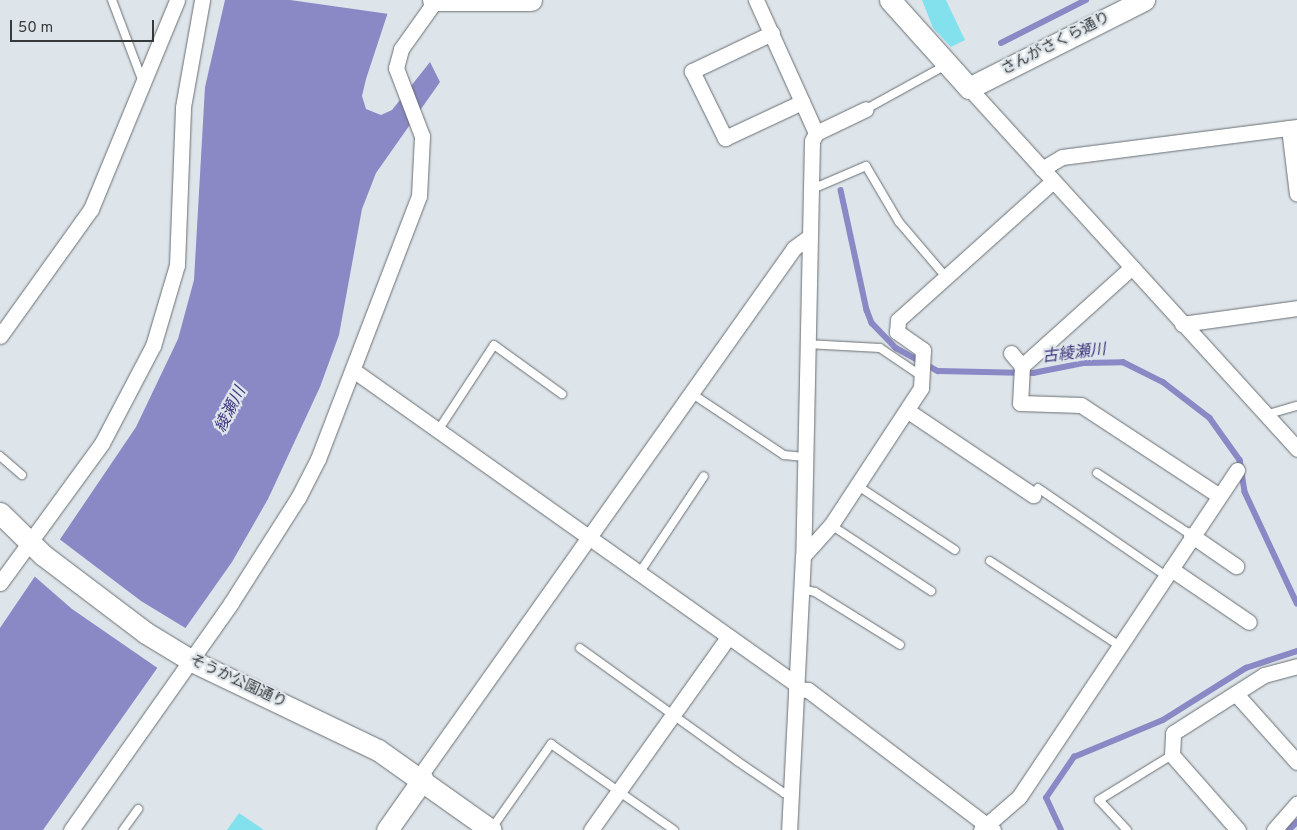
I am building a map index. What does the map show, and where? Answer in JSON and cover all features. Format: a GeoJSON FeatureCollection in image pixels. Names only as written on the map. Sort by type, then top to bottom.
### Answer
{"type":"FeatureCollection","features":[{"type":"Feature","properties":{"kind":"street"},"geometry":{"type":"LineString","coordinates":[[0,336],[91,209],[177,0]]}},
{"type":"Feature","properties":{"kind":"street"},"geometry":{"type":"LineString","coordinates":[[0,583],[36,549],[102,443],[128,398],[168,302],[177,265],[188,63],[202,0]]}},
{"type":"Feature","properties":{"kind":"street"},"geometry":{"type":"LineString","coordinates":[[71,830],[298,498],[353,370],[419,196],[418,124],[402,91],[396,68],[402,49],[444,0],[531,0]]}},
{"type":"Feature","properties":{"kind":"street"},"geometry":{"type":"LineString","coordinates":[[756,0],[816,133],[810,190],[802,556],[789,830]]}},
{"type":"Feature","properties":{"kind":"street"},"geometry":{"type":"LineString","coordinates":[[890,0],[1297,449]]}},
{"type":"Feature","properties":{"kind":"street","name":"さんがさくら通り"},"geometry":{"type":"LineString","coordinates":[[969,88],[1144,0]]}},
{"type":"Feature","properties":{"kind":"street"},"geometry":{"type":"LineString","coordinates":[[772,33],[692,71],[725,138],[802,102]]}},
{"type":"Feature","properties":{"kind":"street"},"geometry":{"type":"LineString","coordinates":[[816,133],[866,109]]}},
{"type":"Feature","properties":{"kind":"street"},"geometry":{"type":"LineString","coordinates":[[1042,169],[1052,159],[1062,157],[1293,128],[1297,194]]}},
{"type":"Feature","properties":{"kind":"street"},"geometry":{"type":"LineString","coordinates":[[802,556],[831,525],[908,411],[921,388],[923,350],[897,332],[898,320],[1053,181]]}},
{"type":"Feature","properties":{"kind":"street"},"geometry":{"type":"LineString","coordinates":[[387,830],[421,778],[590,536],[794,248],[809,237]]}},
{"type":"Feature","properties":{"kind":"street"},"geometry":{"type":"LineString","coordinates":[[1022,366],[1132,267]]}},
{"type":"Feature","properties":{"kind":"street"},"geometry":{"type":"LineString","coordinates":[[1182,324],[1297,308]]}},
{"type":"Feature","properties":{"kind":"street"},"geometry":{"type":"LineString","coordinates":[[1011,353],[1022,366],[1020,403],[1081,405],[1218,495]]}},
{"type":"Feature","properties":{"kind":"street"},"geometry":{"type":"LineString","coordinates":[[353,370],[590,536],[796,687],[808,690],[987,828],[1019,797],[1218,495],[1237,470]]}},
{"type":"Feature","properties":{"kind":"street"},"geometry":{"type":"LineString","coordinates":[[908,411],[1036,492]]}},
{"type":"Feature","properties":{"kind":"street","name":"そうか公園通り"},"geometry":{"type":"LineString","coordinates":[[0,512],[36,549],[114,610],[187,658],[341,730],[421,778],[491,830]]}},
{"type":"Feature","properties":{"kind":"street"},"geometry":{"type":"LineString","coordinates":[[1192,535],[1236,566]]}},
{"type":"Feature","properties":{"kind":"street"},"geometry":{"type":"LineString","coordinates":[[1169,572],[1249,622]]}},
{"type":"Feature","properties":{"kind":"street"},"geometry":{"type":"LineString","coordinates":[[591,830],[728,637]]}},
{"type":"Feature","properties":{"kind":"street"},"geometry":{"type":"LineString","coordinates":[[1238,830],[1172,756],[1173,733],[1237,694],[1264,675],[1297,666]]}},
{"type":"Feature","properties":{"kind":"street"},"geometry":{"type":"LineString","coordinates":[[1237,694],[1297,762]]}},
{"type":"Feature","properties":{"kind":"street"},"geometry":{"type":"LineString","coordinates":[[1274,830],[1297,804]]}},
{"type":"Feature","properties":{"kind":"lane"},"geometry":{"type":"LineString","coordinates":[[112,0],[143,82]]}},
{"type":"Feature","properties":{"kind":"lane"},"geometry":{"type":"LineString","coordinates":[[866,109],[948,64]]}},
{"type":"Feature","properties":{"kind":"lane"},"geometry":{"type":"LineString","coordinates":[[810,190],[866,166],[899,222],[946,277]]}},
{"type":"Feature","properties":{"kind":"lane"},"geometry":{"type":"LineString","coordinates":[[806,344],[880,348],[922,369]]}},
{"type":"Feature","properties":{"kind":"lane"},"geometry":{"type":"LineString","coordinates":[[439,429],[494,345],[562,394]]}},
{"type":"Feature","properties":{"kind":"lane"},"geometry":{"type":"LineString","coordinates":[[691,393],[784,455],[804,457]]}},
{"type":"Feature","properties":{"kind":"lane"},"geometry":{"type":"LineString","coordinates":[[1266,415],[1272,409],[1297,406]]}},
{"type":"Feature","properties":{"kind":"lane"},"geometry":{"type":"LineString","coordinates":[[0,456],[22,475]]}},
{"type":"Feature","properties":{"kind":"lane"},"geometry":{"type":"LineString","coordinates":[[1097,473],[1192,535]]}},
{"type":"Feature","properties":{"kind":"lane"},"geometry":{"type":"LineString","coordinates":[[640,572],[704,476]]}},
{"type":"Feature","properties":{"kind":"lane"},"geometry":{"type":"LineString","coordinates":[[858,486],[955,550]]}},
{"type":"Feature","properties":{"kind":"lane"},"geometry":{"type":"LineString","coordinates":[[1036,492],[1169,572]]}},
{"type":"Feature","properties":{"kind":"lane"},"geometry":{"type":"LineString","coordinates":[[831,525],[931,591]]}},
{"type":"Feature","properties":{"kind":"lane"},"geometry":{"type":"LineString","coordinates":[[990,561],[1120,646]]}},
{"type":"Feature","properties":{"kind":"lane"},"geometry":{"type":"LineString","coordinates":[[800,589],[815,592],[900,645]]}},
{"type":"Feature","properties":{"kind":"lane"},"geometry":{"type":"LineString","coordinates":[[580,648],[784,793],[791,792]]}},
{"type":"Feature","properties":{"kind":"lane"},"geometry":{"type":"LineString","coordinates":[[491,830],[551,744],[674,830]]}},
{"type":"Feature","properties":{"kind":"lane"},"geometry":{"type":"LineString","coordinates":[[1127,830],[1099,800],[1172,756]]}},
{"type":"Feature","properties":{"kind":"lane"},"geometry":{"type":"LineString","coordinates":[[123,830],[138,809]]}},
{"type":"Feature","properties":{"kind":"water","name":"綾瀬川"},"geometry":{"type":"Polygon","coordinates":[[[225,0],[392,0],[366,79],[362,96],[366,109],[381,115],[392,110],[430,62],[440,82],[376,173],[362,209],[339,335],[320,387],[268,499],[232,562],[43,830],[0,830],[0,628],[136,427],[178,339],[194,280],[205,87],[225,0]]]}},
{"type":"Feature","properties":{"kind":"pier"},"geometry":{"type":"Polygon","coordinates":[[[290,0],[395,0],[389,14],[290,0]]]}},
{"type":"Feature","properties":{"kind":"pier"},"geometry":{"type":"Polygon","coordinates":[[[58,538],[141,601],[187,629],[159,669],[72,609],[33,575],[58,538]]]}},
{"type":"Feature","properties":{"kind":"building"},"geometry":{"type":"Polygon","coordinates":[[[922,0],[946,0],[965,40],[951,47],[933,28],[922,0]]]}},
{"type":"Feature","properties":{"kind":"building"},"geometry":{"type":"Polygon","coordinates":[[[239,813],[264,830],[227,830],[239,813]]]}},
{"type":"Feature","properties":{"kind":"waterway"},"geometry":{"type":"LineString","coordinates":[[1001,43],[1086,0]]}},
{"type":"Feature","properties":{"kind":"waterway","name":"古綾瀬川"},"geometry":{"type":"LineString","coordinates":[[841,190],[867,310],[872,323],[896,348],[938,371],[1033,373],[1084,363],[1123,362],[1163,382],[1210,418],[1240,460],[1245,492],[1297,603]]}},
{"type":"Feature","properties":{"kind":"waterway","name":"古綾瀬川"},"geometry":{"type":"LineString","coordinates":[[1061,830],[1046,798],[1074,757],[1163,720],[1246,668],[1297,651]]}},
{"type":"Feature","properties":{"kind":"waterway","name":"古綾瀬川"},"geometry":{"type":"LineString","coordinates":[[1289,830],[1297,822]]}}]}
